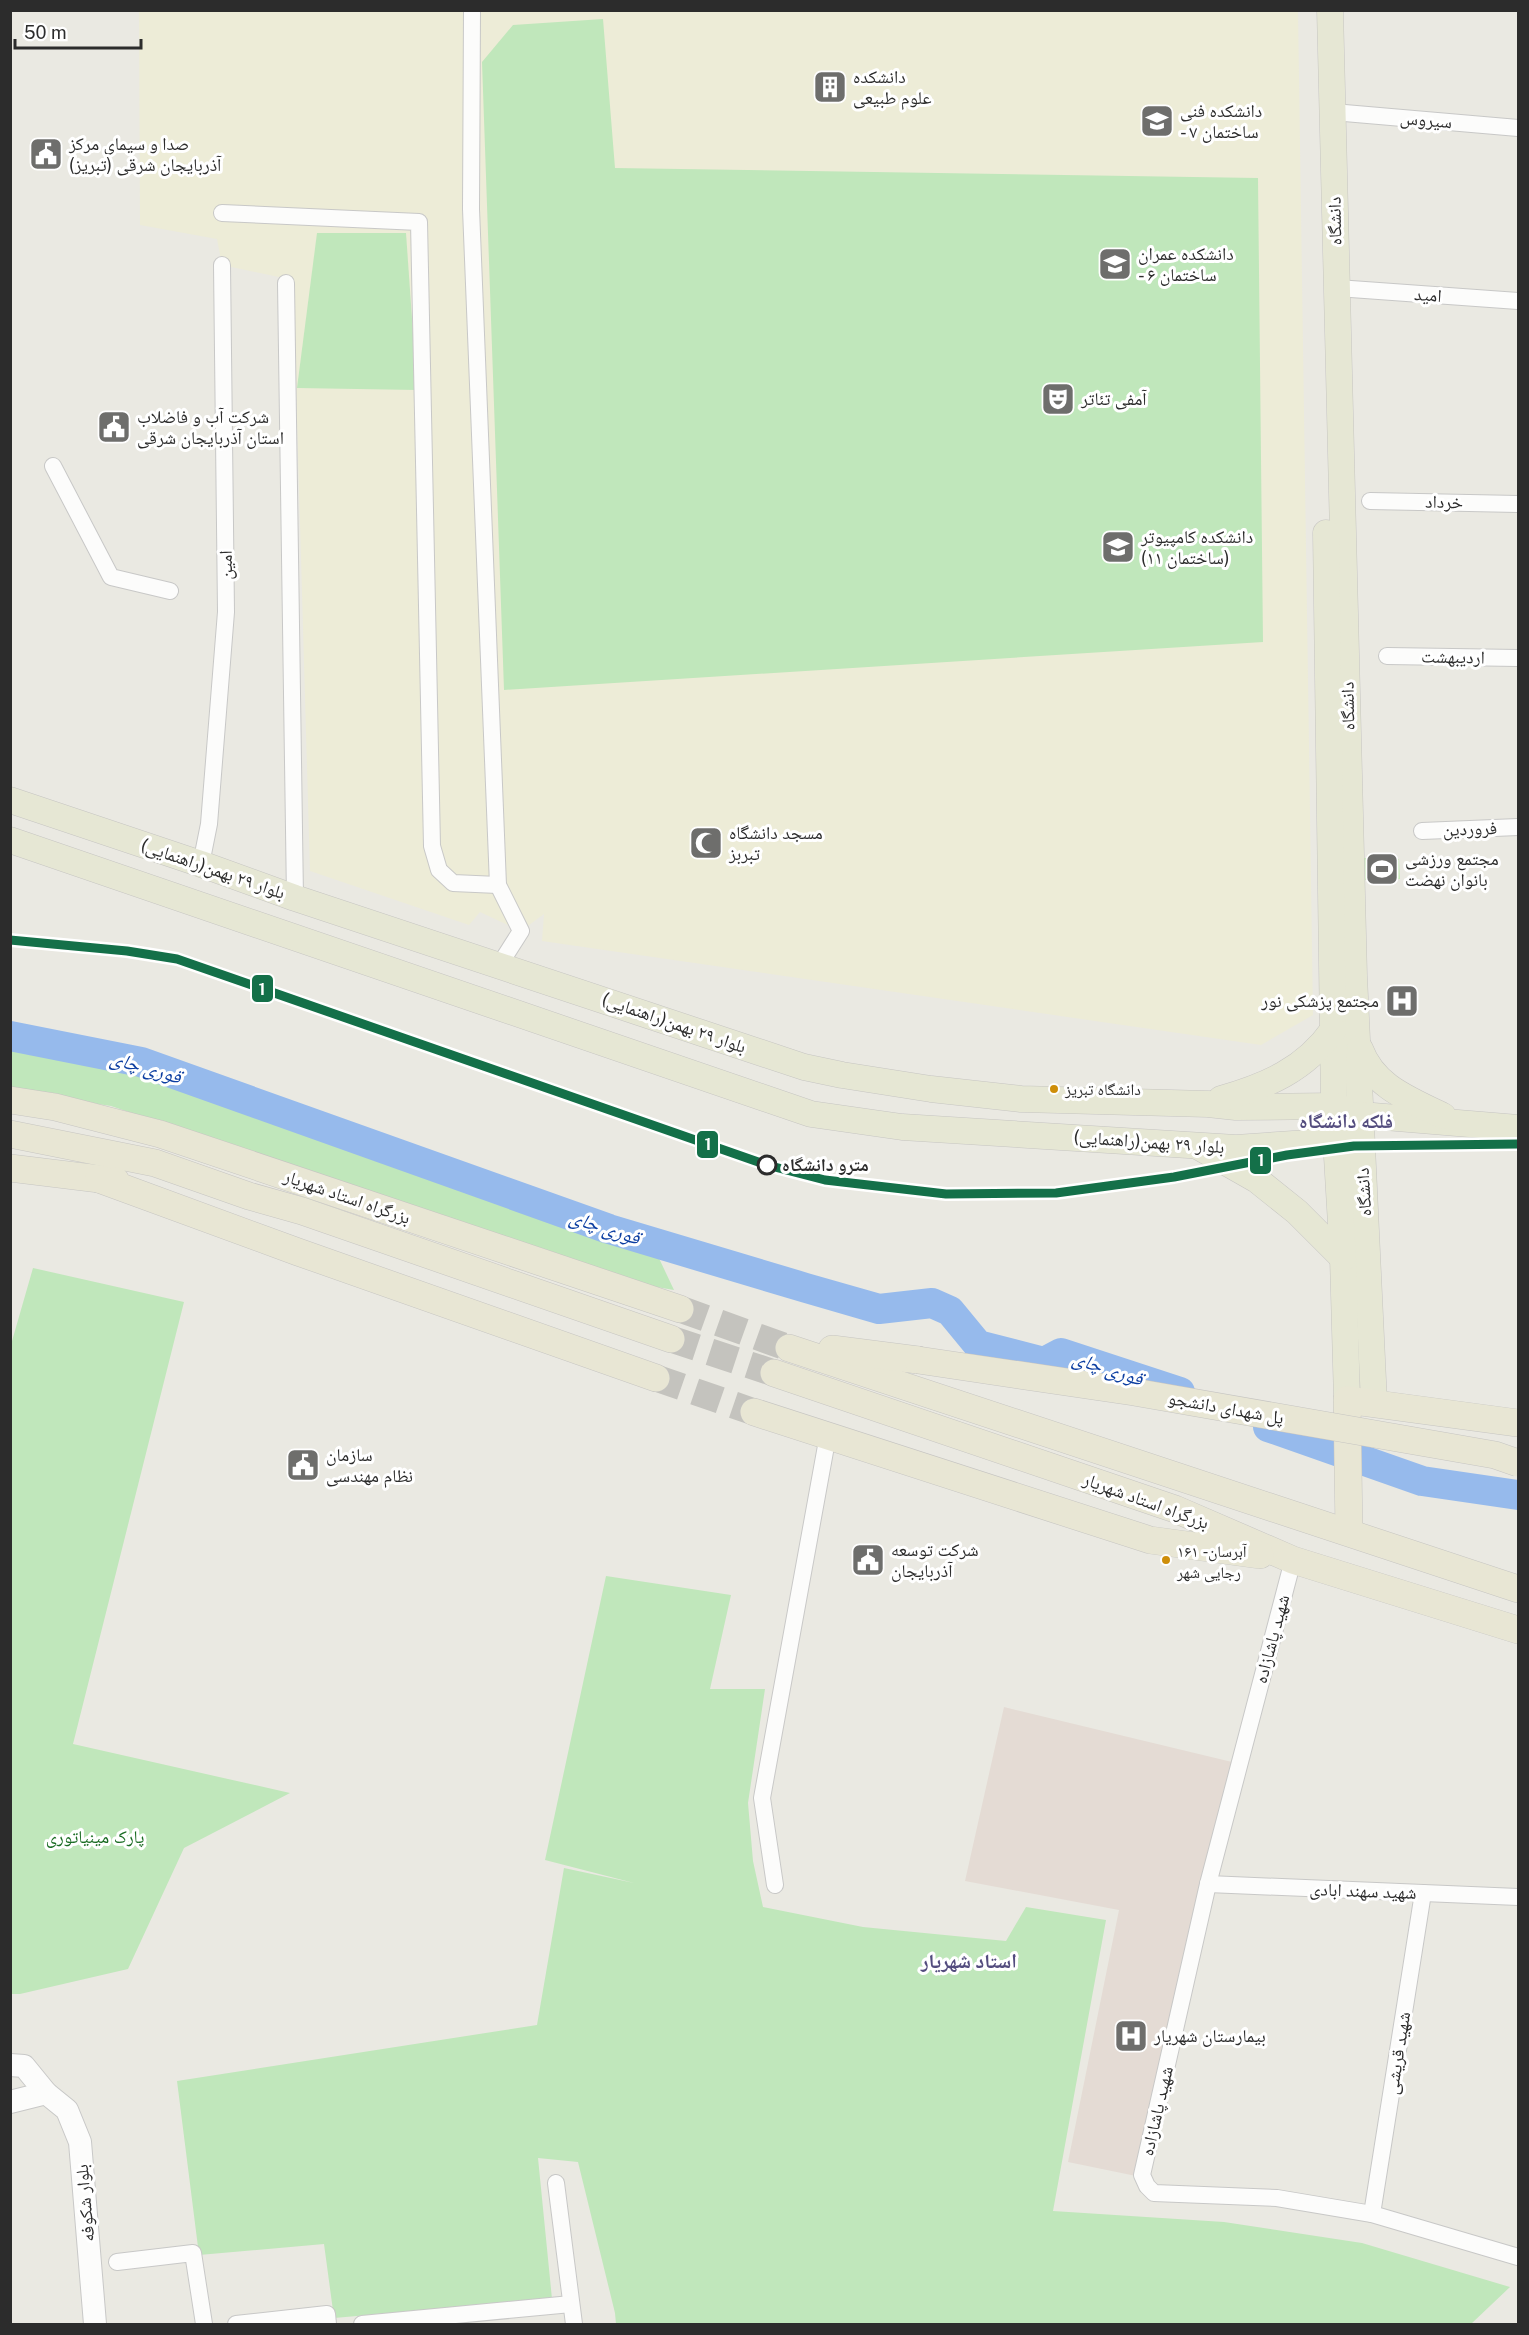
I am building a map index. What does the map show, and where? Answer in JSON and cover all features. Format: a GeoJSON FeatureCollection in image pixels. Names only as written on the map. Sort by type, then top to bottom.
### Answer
{"type":"FeatureCollection","features":[{"type":"Feature","properties":{"kind":"highway","name":"بزرگراه استاد شهریار"},"geometry":{"type":"LineString","coordinates":[[10,1100],[55,1107],[160,1134],[680,1309]]}},
{"type":"Feature","properties":{"kind":"highway","name":"بزرگراه استاد شهریار"},"geometry":{"type":"LineString","coordinates":[[10,1134],[155,1163],[249,1196],[302,1211],[671,1339]]}},
{"type":"Feature","properties":{"kind":"highway"},"geometry":{"type":"LineString","coordinates":[[10,1167],[249,1196]]}},
{"type":"Feature","properties":{"kind":"highway"},"geometry":{"type":"LineString","coordinates":[[99,1179],[656,1378]]}},
{"type":"Feature","properties":{"kind":"highway","name":"پل شهدای دانشجو"},"geometry":{"type":"LineString","coordinates":[[1348,1532],[789,1348],[824,1348],[918,1360],[1156,1396],[1494,1455],[1518,1463]]}},
{"type":"Feature","properties":{"kind":"highway","name":"بزرگراه استاد شهریار"},"geometry":{"type":"LineString","coordinates":[[774,1373],[1175,1509],[1293,1560],[1518,1630]]}},
{"type":"Feature","properties":{"kind":"highway"},"geometry":{"type":"LineString","coordinates":[[1518,1424],[1347,1400],[1348,1532],[1518,1589]]}},
{"type":"Feature","properties":{"kind":"highway"},"geometry":{"type":"LineString","coordinates":[[754,1412],[1150,1540],[1293,1560]]}},
{"type":"Feature","properties":{"kind":"main road","name":"دانشگاه"},"geometry":{"type":"LineString","coordinates":[[1318,10],[1334,1106],[1343,1258],[1347,1400]]}},
{"type":"Feature","properties":{"kind":"main road","name":"دانشگاه"},"geometry":{"type":"LineString","coordinates":[[1330,10],[1358,1044],[1374,1402]]}},
{"type":"Feature","properties":{"kind":"main road","name":"بلوار ٢٩ بهمن(راهنمایی)"},"geometry":{"type":"LineString","coordinates":[[10,800],[295,898],[500,964],[770,1056],[843,1076],[1021,1099],[1208,1104],[1236,1107],[1334,1106],[1361,1115]]}},
{"type":"Feature","properties":{"kind":"main road"},"geometry":{"type":"LineString","coordinates":[[21,844],[44,812]]}},
{"type":"Feature","properties":{"kind":"main road","name":"بلوار ٢٩ بهمن(راهنمایی)"},"geometry":{"type":"LineString","coordinates":[[21,844],[811,1114],[902,1127],[1236,1148],[1308,1143],[1335,1135],[1361,1115]]}},
{"type":"Feature","properties":{"kind":"main road"},"geometry":{"type":"LineString","coordinates":[[1208,1104],[1273,1082],[1306,1061],[1321,1047],[1333,1030]]}},
{"type":"Feature","properties":{"kind":"main road"},"geometry":{"type":"LineString","coordinates":[[1358,1044],[1365,1064],[1378,1079],[1395,1092],[1456,1123]]}},
{"type":"Feature","properties":{"kind":"main road"},"geometry":{"type":"LineString","coordinates":[[1236,1107],[1245,1117],[1248,1128],[1245,1139],[1236,1148]]}},
{"type":"Feature","properties":{"kind":"main road"},"geometry":{"type":"LineString","coordinates":[[1361,1115],[1518,1128]]}},
{"type":"Feature","properties":{"kind":"main road"},"geometry":{"type":"LineString","coordinates":[[1197,1145],[1257,1180],[1297,1212],[1343,1258]]}},
{"type":"Feature","properties":{"kind":"main road","name":"بلوار شکوفه"},"geometry":{"type":"LineString","coordinates":[[10,2065],[24,2066],[46,2093],[67,2110],[80,2142],[95,2325]]}},
{"type":"Feature","properties":{"kind":"main road"},"geometry":{"type":"LineString","coordinates":[[10,2102],[46,2093]]}},
{"type":"Feature","properties":{"kind":"street"},"geometry":{"type":"LineString","coordinates":[[471,10],[471,209],[498,885],[520,931],[500,964]]}},
{"type":"Feature","properties":{"kind":"street","name":"سیروس"},"geometry":{"type":"LineString","coordinates":[[1333,112],[1518,128]]}},
{"type":"Feature","properties":{"kind":"street"},"geometry":{"type":"LineString","coordinates":[[222,213],[419,222],[432,846],[439,870],[453,883],[498,885]]}},
{"type":"Feature","properties":{"kind":"street","name":"امین"},"geometry":{"type":"LineString","coordinates":[[201,864],[209,824],[226,612],[222,265]]}},
{"type":"Feature","properties":{"kind":"street"},"geometry":{"type":"LineString","coordinates":[[286,283],[295,898]]}},
{"type":"Feature","properties":{"kind":"street","name":"امید"},"geometry":{"type":"LineString","coordinates":[[1337,288],[1518,301]]}},
{"type":"Feature","properties":{"kind":"street"},"geometry":{"type":"LineString","coordinates":[[53,466],[111,577],[170,591]]}},
{"type":"Feature","properties":{"kind":"street","name":"خرداد"},"geometry":{"type":"LineString","coordinates":[[1370,501],[1518,504]]}},
{"type":"Feature","properties":{"kind":"street","name":"اردیبهشت"},"geometry":{"type":"LineString","coordinates":[[1387,656],[1518,658]]}},
{"type":"Feature","properties":{"kind":"street","name":"فروردین"},"geometry":{"type":"LineString","coordinates":[[1422,831],[1518,827]]}},
{"type":"Feature","properties":{"kind":"street"},"geometry":{"type":"LineString","coordinates":[[776,1885],[762,1798],[828,1435]]}},
{"type":"Feature","properties":{"kind":"street","name":"شهید پاشازاده"},"geometry":{"type":"LineString","coordinates":[[1293,1560],[1208,1884],[1142,2175],[1146,2186],[1154,2193],[1277,2198],[1372,2214],[1518,2257]]}},
{"type":"Feature","properties":{"kind":"street","name":"شهید سهند ابادی"},"geometry":{"type":"LineString","coordinates":[[1208,1884],[1518,1897]]}},
{"type":"Feature","properties":{"kind":"street","name":"شهید قریشی"},"geometry":{"type":"LineString","coordinates":[[1372,2214],[1423,1893]]}},
{"type":"Feature","properties":{"kind":"street"},"geometry":{"type":"LineString","coordinates":[[556,2183],[574,2325]]}},
{"type":"Feature","properties":{"kind":"street"},"geometry":{"type":"LineString","coordinates":[[117,2262],[193,2253],[204,2325]]}},
{"type":"Feature","properties":{"kind":"street"},"geometry":{"type":"LineString","coordinates":[[362,2324],[571,2304]]}},
{"type":"Feature","properties":{"kind":"street"},"geometry":{"type":"LineString","coordinates":[[237,2325],[327,2314],[328,2325]]}},
{"type":"Feature","properties":{"kind":"shaded area","name":"دانشگاه تبریز"},"geometry":{"type":"Polygon","coordinates":[[[139,11],[1298,11],[1313,1015],[1261,1045],[542,941],[544,914],[521,931],[480,912],[469,925],[310,871],[293,280],[222,265],[217,239],[140,225],[139,11]]]}},
{"type":"Feature","properties":{"kind":"shaded area","name":"بیمارستان شهریار"},"geometry":{"type":"Polygon","coordinates":[[[1004,1707],[1232,1762],[1136,2176],[1068,2162],[1119,1910],[965,1881],[1004,1707]]]}},
{"type":"Feature","properties":{"kind":"green space"},"geometry":{"type":"Polygon","coordinates":[[[603,19],[615,168],[1258,178],[1263,642],[504,690],[482,62],[513,25],[603,19]]]}},
{"type":"Feature","properties":{"kind":"green space"},"geometry":{"type":"Polygon","coordinates":[[[317,233],[406,233],[417,390],[297,388],[317,233]]]}},
{"type":"Feature","properties":{"kind":"green space","name":"مجتمع ورزشی بانوان نهضت"},"geometry":{"type":"Polygon","coordinates":[[[1363,858],[1399,859],[1400,879],[1365,880],[1363,858]]]}},
{"type":"Feature","properties":{"kind":"green space"},"geometry":{"type":"Polygon","coordinates":[[[10,1043],[134,1068],[656,1252],[674,1290],[633,1283],[111,1106],[11,1091],[10,1043]]]}},
{"type":"Feature","properties":{"kind":"green space","name":"پارک مینیاتوری"},"geometry":{"type":"Polygon","coordinates":[[[33,1268],[184,1302],[73,1744],[290,1793],[184,1848],[128,1969],[20,1994],[10,1994],[10,1348],[33,1268]]]}},
{"type":"Feature","properties":{"kind":"green space"},"geometry":{"type":"Polygon","coordinates":[[[606,1576],[731,1595],[710,1689],[765,1689],[748,1803],[753,1861],[763,1907],[863,1927],[1006,1941],[1026,1907],[1106,1920],[1053,2211],[1224,2222],[1362,2243],[1510,2287],[1471,2324],[616,2324],[578,2162],[538,2158],[552,2299],[334,2318],[324,2244],[199,2255],[177,2081],[537,2025],[564,1868],[634,1883],[545,1860],[606,1576]]]}},
{"type":"Feature","properties":{"kind":"waterway","name":"قوری چای"},"geometry":{"type":"LineString","coordinates":[[10,1036],[141,1062],[609,1229],[806,1288],[879,1309],[932,1303],[950,1311],[978,1345],[1044,1362],[1061,1353],[1180,1392]]}},
{"type":"Feature","properties":{"kind":"waterway","name":"قوری چای"},"geometry":{"type":"LineString","coordinates":[[1268,1427],[1422,1481],[1518,1495]]}},
{"type":"Feature","properties":{"kind":"tunnel"},"geometry":{"type":"LineString","coordinates":[[680,1309],[789,1348]]}},
{"type":"Feature","properties":{"kind":"tunnel"},"geometry":{"type":"LineString","coordinates":[[671,1339],[774,1373]]}},
{"type":"Feature","properties":{"kind":"tunnel"},"geometry":{"type":"LineString","coordinates":[[656,1378],[754,1412]]}},
{"type":"Feature","properties":{"kind":"transit line","name":"1"},"geometry":{"type":"LineString","coordinates":[[10,940],[127,951],[177,959],[767,1165],[825,1180],[946,1194],[1056,1193],[1174,1177],[1287,1155],[1354,1146],[1518,1144]]}},
{"type":"Feature","properties":{"kind":"place","name":"دانشکده علوم طبیعی"},"geometry":{"type":"Point","coordinates":[830,87]}},
{"type":"Feature","properties":{"kind":"place","name":"دانشکده فنی - ساختمان ۷"},"geometry":{"type":"Point","coordinates":[1157,121]}},
{"type":"Feature","properties":{"kind":"place","name":"صدا و سیمای مرکز آذربایجان شرقی (تبریز)"},"geometry":{"type":"Point","coordinates":[46,154]}},
{"type":"Feature","properties":{"kind":"place","name":"دانشکده عمران - ساختمان ۶"},"geometry":{"type":"Point","coordinates":[1115,264]}},
{"type":"Feature","properties":{"kind":"place","name":"آمفی تئاتر"},"geometry":{"type":"Point","coordinates":[1058,399]}},
{"type":"Feature","properties":{"kind":"place","name":"شرکت آب و فاضلاب استان آذربایجان شرقی"},"geometry":{"type":"Point","coordinates":[114,427]}},
{"type":"Feature","properties":{"kind":"place","name":"دانشکده کامپیوتر (ساختمان ۱۱)"},"geometry":{"type":"Point","coordinates":[1118,547]}},
{"type":"Feature","properties":{"kind":"place","name":"مسجد دانشگاه تبربز"},"geometry":{"type":"Point","coordinates":[706,843]}},
{"type":"Feature","properties":{"kind":"place","name":"مجتمع ورزشی بانوان نهضت"},"geometry":{"type":"Point","coordinates":[1382,869]}},
{"type":"Feature","properties":{"kind":"place","name":"مجتمع پزشکی نور"},"geometry":{"type":"Point","coordinates":[1402,1001]}},
{"type":"Feature","properties":{"kind":"place","name":"دانشگاه تبریز"},"geometry":{"type":"Point","coordinates":[1054,1089]}},
{"type":"Feature","properties":{"kind":"place","name":"مترو دانشگاه"},"geometry":{"type":"Point","coordinates":[767,1165]}},
{"type":"Feature","properties":{"kind":"place","name":"سازمان نظام مهندسی"},"geometry":{"type":"Point","coordinates":[303,1465]}},
{"type":"Feature","properties":{"kind":"place","name":"شرکت توسعه آذربایجان"},"geometry":{"type":"Point","coordinates":[868,1560]}},
{"type":"Feature","properties":{"kind":"place","name":"آبرسان - ۱۶۱ رجایی شهر"},"geometry":{"type":"Point","coordinates":[1166,1560]}},
{"type":"Feature","properties":{"kind":"place","name":"بیمارستان شهریار"},"geometry":{"type":"Point","coordinates":[1131,2036]}},
{"type":"Feature","properties":{"kind":"district","name":"فلکه دانشگاه"},"geometry":{"type":"Point","coordinates":[1346,1121]}},
{"type":"Feature","properties":{"kind":"district","name":"استاد شهریار"},"geometry":{"type":"Point","coordinates":[969,1961]}}]}
